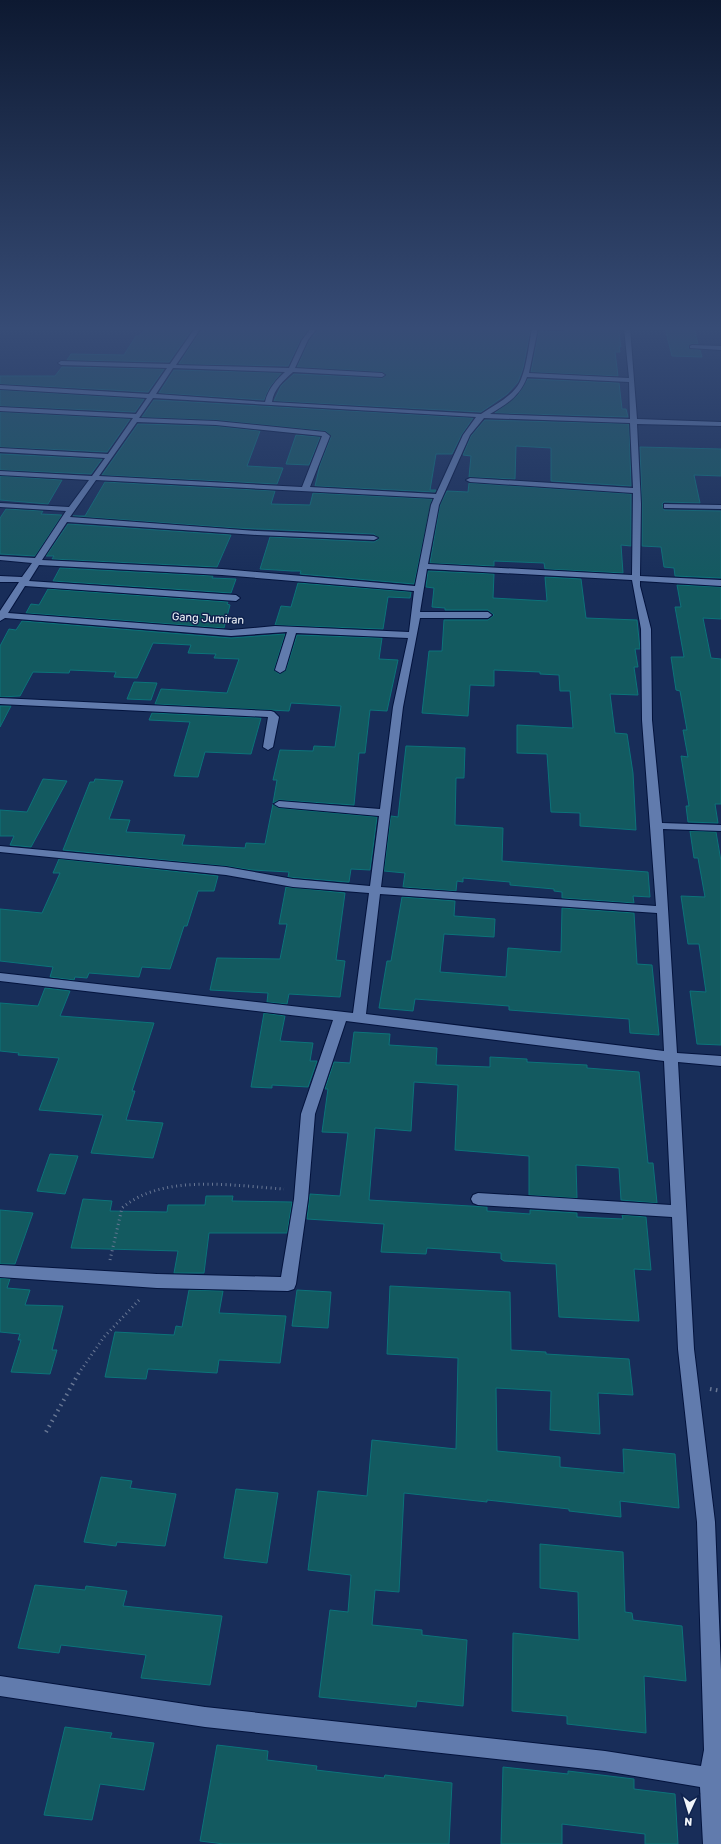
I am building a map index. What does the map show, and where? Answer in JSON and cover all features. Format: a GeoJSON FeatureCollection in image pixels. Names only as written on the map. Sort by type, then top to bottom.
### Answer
{"type":"FeatureCollection","features":[{"type":"Feature","properties":{"kind":"street"},"geometry":{"type":"LineString","coordinates":[[83,414],[216,423],[323,433],[326,436],[305,489]]}},
{"type":"Feature","properties":{"kind":"street"},"geometry":{"type":"LineString","coordinates":[[1,617],[71,508],[140,414]]}},
{"type":"Feature","properties":{"kind":"street"},"geometry":{"type":"LineString","coordinates":[[432,414],[480,417],[721,424]]}},
{"type":"Feature","properties":{"kind":"street"},"geometry":{"type":"LineString","coordinates":[[360,1018],[398,707],[413,635],[435,506],[457,456],[480,417],[484,414]]}},
{"type":"Feature","properties":{"kind":"street"},"geometry":{"type":"LineString","coordinates":[[633,414],[636,491],[636,579],[646,629],[647,720],[663,910],[686,1349],[715,1591],[714,1750],[710,1778],[714,1844]]}},
{"type":"Feature","properties":{"kind":"street"},"geometry":{"type":"LineString","coordinates":[[0,450],[110,456]]}},
{"type":"Feature","properties":{"kind":"street"},"geometry":{"type":"LineString","coordinates":[[0,473],[439,496]]}},
{"type":"Feature","properties":{"kind":"street"},"geometry":{"type":"LineString","coordinates":[[470,480],[636,491]]}},
{"type":"Feature","properties":{"kind":"street"},"geometry":{"type":"LineString","coordinates":[[0,505],[71,508]]}},
{"type":"Feature","properties":{"kind":"street"},"geometry":{"type":"LineString","coordinates":[[667,506],[721,507]]}},
{"type":"Feature","properties":{"kind":"street"},"geometry":{"type":"LineString","coordinates":[[65,519],[257,533],[374,538]]}},
{"type":"Feature","properties":{"kind":"street"},"geometry":{"type":"LineString","coordinates":[[0,558],[222,572],[420,589]]}},
{"type":"Feature","properties":{"kind":"street"},"geometry":{"type":"LineString","coordinates":[[424,566],[721,583]]}},
{"type":"Feature","properties":{"kind":"street"},"geometry":{"type":"LineString","coordinates":[[0,579],[236,598]]}},
{"type":"Feature","properties":{"kind":"street"},"geometry":{"type":"LineString","coordinates":[[416,615],[488,615]]}},
{"type":"Feature","properties":{"kind":"street","name":"Gang Jumiran"},"geometry":{"type":"LineString","coordinates":[[1,617],[231,633],[276,629],[413,635]]}},
{"type":"Feature","properties":{"kind":"street"},"geometry":{"type":"LineString","coordinates":[[280,670],[292,630]]}},
{"type":"Feature","properties":{"kind":"street"},"geometry":{"type":"LineString","coordinates":[[0,701],[271,714],[274,717],[274,720],[268,746]]}},
{"type":"Feature","properties":{"kind":"street"},"geometry":{"type":"LineString","coordinates":[[278,804],[385,813]]}},
{"type":"Feature","properties":{"kind":"street"},"geometry":{"type":"LineString","coordinates":[[657,826],[721,828]]}},
{"type":"Feature","properties":{"kind":"street"},"geometry":{"type":"LineString","coordinates":[[0,849],[226,871],[293,883],[663,910]]}},
{"type":"Feature","properties":{"kind":"street"},"geometry":{"type":"LineString","coordinates":[[0,977],[360,1018],[671,1057],[721,1061]]}},
{"type":"Feature","properties":{"kind":"street"},"geometry":{"type":"LineString","coordinates":[[0,1271],[157,1281],[288,1284],[301,1190],[308,1114],[341,1016]]}},
{"type":"Feature","properties":{"kind":"street"},"geometry":{"type":"LineString","coordinates":[[478,1199],[678,1211]]}},
{"type":"Feature","properties":{"kind":"street"},"geometry":{"type":"LineString","coordinates":[[0,1686],[205,1717],[604,1761],[710,1778]]}},
{"type":"Feature","properties":{"kind":"path"},"geometry":{"type":"LineString","coordinates":[[106,1277],[122,1208],[141,1197],[182,1185],[194,1184],[301,1190]]}},
{"type":"Feature","properties":{"kind":"path"},"geometry":{"type":"LineString","coordinates":[[46,1432],[74,1380],[104,1337],[157,1281]]}},
{"type":"Feature","properties":{"kind":"building"},"geometry":{"type":"Polygon","coordinates":[[[0,414],[38,414],[130,419],[107,452],[0,447],[0,414]]]}},
{"type":"Feature","properties":{"kind":"building"},"geometry":{"type":"Polygon","coordinates":[[[144,414],[403,414],[473,418],[462,434],[452,454],[436,454],[430,490],[436,490],[435,492],[315,486],[320,465],[331,437],[326,431],[216,420],[142,417],[144,414]]]}},
{"type":"Feature","properties":{"kind":"building"},"geometry":{"type":"Polygon","coordinates":[[[530,414],[627,414],[628,417],[530,414]]]}},
{"type":"Feature","properties":{"kind":"building"},"geometry":{"type":"Polygon","coordinates":[[[485,420],[629,424],[631,486],[551,481],[551,448],[516,446],[515,479],[469,477],[471,456],[463,455],[471,436],[485,420]]]}},
{"type":"Feature","properties":{"kind":"building"},"geometry":{"type":"Polygon","coordinates":[[[138,424],[216,426],[260,431],[247,466],[283,468],[277,484],[102,475],[138,424]]]}},
{"type":"Feature","properties":{"kind":"building"},"geometry":{"type":"Polygon","coordinates":[[[296,435],[320,437],[309,465],[286,464],[296,435]]]}},
{"type":"Feature","properties":{"kind":"building"},"geometry":{"type":"Polygon","coordinates":[[[640,447],[721,449],[721,476],[694,475],[700,503],[664,502],[662,504],[664,510],[721,511],[721,578],[675,576],[674,568],[664,567],[661,547],[642,546],[640,447]]]}},
{"type":"Feature","properties":{"kind":"building"},"geometry":{"type":"Polygon","coordinates":[[[0,454],[102,459],[91,474],[0,470],[0,454]]]}},
{"type":"Feature","properties":{"kind":"building"},"geometry":{"type":"Polygon","coordinates":[[[0,476],[62,480],[48,504],[0,500],[0,476]]]}},
{"type":"Feature","properties":{"kind":"building"},"geometry":{"type":"Polygon","coordinates":[[[105,482],[275,491],[271,504],[310,505],[313,493],[432,499],[414,584],[300,574],[301,571],[260,569],[270,537],[374,542],[379,539],[374,534],[235,528],[73,516],[85,516],[105,482]]]}},
{"type":"Feature","properties":{"kind":"building"},"geometry":{"type":"Polygon","coordinates":[[[469,483],[631,494],[631,546],[621,545],[623,573],[545,569],[544,563],[494,561],[494,566],[430,563],[440,505],[447,491],[468,492],[469,483]]]}},
{"type":"Feature","properties":{"kind":"building"},"geometry":{"type":"Polygon","coordinates":[[[6,509],[43,511],[41,514],[62,515],[35,556],[0,554],[0,518],[6,509]]]}},
{"type":"Feature","properties":{"kind":"building"},"geometry":{"type":"Polygon","coordinates":[[[68,524],[231,535],[217,567],[52,559],[54,556],[46,556],[68,524]]]}},
{"type":"Feature","properties":{"kind":"building"},"geometry":{"type":"Polygon","coordinates":[[[60,568],[213,576],[212,578],[236,579],[231,593],[53,581],[60,568]]]}},
{"type":"Feature","properties":{"kind":"building"},"geometry":{"type":"Polygon","coordinates":[[[428,571],[494,574],[493,598],[547,601],[545,577],[581,579],[586,618],[637,620],[640,649],[635,649],[638,667],[634,667],[638,695],[610,694],[615,733],[627,734],[633,773],[636,830],[580,826],[580,813],[551,812],[547,754],[517,753],[517,725],[573,728],[570,691],[560,691],[559,675],[540,674],[540,672],[494,670],[494,686],[470,685],[468,716],[422,713],[429,651],[442,651],[444,620],[488,620],[494,615],[488,610],[445,610],[445,608],[432,607],[434,588],[426,587],[428,571]]]}},
{"type":"Feature","properties":{"kind":"building"},"geometry":{"type":"Polygon","coordinates":[[[298,583],[411,592],[410,598],[388,597],[383,629],[275,625],[281,606],[291,607],[298,583]]]}},
{"type":"Feature","properties":{"kind":"building"},"geometry":{"type":"Polygon","coordinates":[[[677,585],[721,587],[721,619],[703,618],[711,658],[721,659],[721,804],[715,804],[718,823],[688,822],[686,806],[689,806],[681,756],[688,757],[683,730],[687,730],[680,691],[676,690],[671,657],[684,657],[675,607],[681,607],[677,585]]]}},
{"type":"Feature","properties":{"kind":"building"},"geometry":{"type":"Polygon","coordinates":[[[48,589],[228,602],[227,604],[230,605],[224,628],[26,613],[31,604],[39,605],[48,589]]]}},
{"type":"Feature","properties":{"kind":"building"},"geometry":{"type":"Polygon","coordinates":[[[22,621],[231,638],[285,634],[274,670],[279,674],[286,670],[297,635],[382,638],[379,659],[398,660],[387,711],[370,710],[365,753],[359,753],[354,805],[279,800],[273,803],[277,780],[273,780],[280,750],[313,751],[314,746],[335,747],[341,706],[291,703],[289,711],[155,704],[161,689],[227,693],[239,659],[214,658],[216,654],[188,653],[191,645],[153,643],[137,678],[114,677],[116,672],[70,670],[69,673],[33,672],[20,696],[0,697],[0,646],[9,629],[16,630],[22,621]]]}},
{"type":"Feature","properties":{"kind":"building"},"geometry":{"type":"Polygon","coordinates":[[[134,682],[157,683],[151,700],[127,699],[134,682]]]}},
{"type":"Feature","properties":{"kind":"building"},"geometry":{"type":"Polygon","coordinates":[[[0,706],[11,706],[0,727],[0,706]]]}},
{"type":"Feature","properties":{"kind":"building"},"geometry":{"type":"Polygon","coordinates":[[[152,713],[261,718],[251,754],[205,752],[198,777],[174,776],[190,722],[149,720],[152,713]]]}},
{"type":"Feature","properties":{"kind":"building"},"geometry":{"type":"Polygon","coordinates":[[[406,746],[465,748],[464,778],[456,778],[455,825],[503,828],[502,861],[648,872],[650,897],[633,896],[634,903],[562,898],[562,892],[554,891],[554,889],[510,885],[510,882],[463,878],[463,882],[457,881],[456,891],[403,887],[405,873],[384,871],[391,816],[398,817],[406,746]]]}},
{"type":"Feature","properties":{"kind":"building"},"geometry":{"type":"Polygon","coordinates":[[[43,779],[67,781],[31,847],[10,845],[14,836],[0,836],[0,810],[27,812],[43,779]]]}},
{"type":"Feature","properties":{"kind":"building"},"geometry":{"type":"Polygon","coordinates":[[[95,779],[123,781],[109,819],[130,820],[126,832],[185,835],[182,845],[245,848],[246,843],[265,844],[273,804],[279,808],[377,817],[370,870],[351,869],[349,882],[347,882],[288,877],[289,872],[252,870],[226,866],[63,850],[90,782],[94,782],[95,779]]]}},
{"type":"Feature","properties":{"kind":"building"},"geometry":{"type":"Polygon","coordinates":[[[690,831],[716,832],[721,861],[721,1045],[697,1044],[690,991],[706,992],[699,944],[688,944],[681,896],[705,897],[698,858],[694,858],[690,831]]]}},
{"type":"Feature","properties":{"kind":"building"},"geometry":{"type":"Polygon","coordinates":[[[59,859],[218,876],[214,891],[198,891],[187,926],[184,926],[170,969],[142,967],[139,977],[89,973],[87,978],[75,977],[74,980],[50,977],[53,967],[0,961],[0,909],[42,913],[60,873],[53,873],[59,859]]]}},
{"type":"Feature","properties":{"kind":"building"},"geometry":{"type":"Polygon","coordinates":[[[286,887],[345,893],[336,960],[345,961],[340,997],[289,994],[287,1004],[267,1002],[268,993],[210,990],[217,958],[280,959],[287,924],[279,924],[286,887]]]}},
{"type":"Feature","properties":{"kind":"building"},"geometry":{"type":"Polygon","coordinates":[[[402,897],[455,901],[454,916],[495,919],[494,937],[444,934],[440,972],[506,977],[508,948],[561,952],[562,908],[634,913],[637,964],[652,965],[659,1035],[630,1033],[629,1019],[509,1010],[509,1006],[415,999],[413,1011],[379,1008],[387,961],[391,961],[402,897]]]}},
{"type":"Feature","properties":{"kind":"building"},"geometry":{"type":"Polygon","coordinates":[[[45,988],[70,991],[60,1016],[154,1023],[132,1091],[135,1091],[126,1120],[163,1123],[153,1158],[91,1153],[103,1115],[39,1110],[59,1058],[18,1055],[19,1053],[0,1051],[0,1003],[38,1006],[45,988]]]}},
{"type":"Feature","properties":{"kind":"building"},"geometry":{"type":"Polygon","coordinates":[[[264,1013],[285,1016],[280,1041],[313,1043],[310,1061],[317,1061],[308,1087],[272,1085],[272,1088],[251,1087],[264,1013]]]}},
{"type":"Feature","properties":{"kind":"building"},"geometry":{"type":"Polygon","coordinates":[[[354,1032],[390,1034],[389,1045],[437,1048],[436,1065],[490,1067],[490,1057],[527,1059],[527,1062],[587,1065],[587,1068],[639,1072],[648,1163],[653,1163],[657,1203],[621,1200],[619,1168],[576,1165],[577,1198],[529,1195],[529,1156],[455,1150],[458,1085],[414,1082],[411,1131],[375,1128],[369,1200],[487,1207],[487,1211],[530,1214],[530,1210],[577,1213],[577,1217],[623,1219],[622,1215],[646,1217],[651,1270],[634,1269],[639,1321],[559,1317],[556,1264],[504,1261],[501,1259],[501,1253],[427,1248],[426,1254],[381,1252],[384,1224],[307,1219],[310,1194],[340,1196],[348,1133],[322,1132],[328,1089],[325,1089],[334,1062],[350,1063],[354,1032]]]}},
{"type":"Feature","properties":{"kind":"building"},"geometry":{"type":"Polygon","coordinates":[[[50,1154],[78,1156],[65,1194],[37,1191],[50,1154]]]}},
{"type":"Feature","properties":{"kind":"building"},"geometry":{"type":"Polygon","coordinates":[[[206,1196],[233,1196],[232,1201],[292,1202],[287,1233],[209,1233],[204,1273],[174,1273],[178,1251],[71,1248],[83,1199],[112,1201],[110,1211],[167,1212],[168,1205],[205,1205],[206,1196]]]}},
{"type":"Feature","properties":{"kind":"building"},"geometry":{"type":"Polygon","coordinates":[[[0,1210],[33,1213],[15,1264],[0,1264],[0,1210]]]}},
{"type":"Feature","properties":{"kind":"building"},"geometry":{"type":"Polygon","coordinates":[[[0,1278],[10,1279],[7,1288],[30,1290],[25,1305],[63,1306],[52,1350],[57,1350],[50,1374],[11,1372],[21,1340],[18,1340],[20,1334],[0,1332],[0,1278]]]}},
{"type":"Feature","properties":{"kind":"building"},"geometry":{"type":"Polygon","coordinates":[[[390,1286],[510,1292],[511,1350],[546,1352],[546,1354],[629,1359],[633,1395],[598,1393],[600,1434],[550,1430],[551,1391],[496,1388],[497,1451],[560,1457],[560,1467],[624,1473],[623,1449],[675,1454],[679,1508],[620,1501],[621,1517],[569,1511],[569,1509],[404,1493],[399,1592],[375,1590],[372,1625],[422,1630],[422,1635],[467,1640],[463,1706],[417,1701],[416,1707],[319,1697],[330,1610],[348,1612],[351,1575],[308,1570],[318,1491],[367,1496],[372,1440],[456,1449],[458,1358],[387,1354],[390,1286]]]}},
{"type":"Feature","properties":{"kind":"building"},"geometry":{"type":"Polygon","coordinates":[[[189,1290],[223,1291],[219,1313],[286,1316],[280,1363],[219,1360],[217,1373],[148,1369],[146,1379],[105,1377],[115,1332],[174,1335],[176,1326],[182,1327],[189,1290]]]}},
{"type":"Feature","properties":{"kind":"building"},"geometry":{"type":"Polygon","coordinates":[[[297,1290],[331,1292],[328,1328],[292,1326],[297,1290]]]}},
{"type":"Feature","properties":{"kind":"building"},"geometry":{"type":"Polygon","coordinates":[[[101,1477],[132,1481],[130,1488],[176,1494],[165,1546],[117,1542],[116,1546],[84,1542],[101,1477]]]}},
{"type":"Feature","properties":{"kind":"building"},"geometry":{"type":"Polygon","coordinates":[[[236,1489],[278,1493],[267,1563],[224,1558],[236,1489]]]}},
{"type":"Feature","properties":{"kind":"building"},"geometry":{"type":"Polygon","coordinates":[[[540,1544],[623,1552],[625,1612],[632,1613],[633,1620],[682,1626],[686,1681],[644,1676],[646,1733],[567,1724],[567,1716],[512,1711],[513,1633],[579,1640],[578,1592],[540,1588],[540,1544]]]}},
{"type":"Feature","properties":{"kind":"building"},"geometry":{"type":"Polygon","coordinates":[[[35,1585],[85,1590],[86,1586],[127,1591],[123,1606],[222,1616],[210,1685],[141,1678],[146,1655],[61,1645],[59,1653],[18,1648],[35,1585]]]}},
{"type":"Feature","properties":{"kind":"building"},"geometry":{"type":"Polygon","coordinates":[[[65,1727],[112,1733],[110,1738],[154,1743],[144,1790],[100,1784],[92,1820],[44,1815],[65,1727]]]}},
{"type":"Feature","properties":{"kind":"building"},"geometry":{"type":"Polygon","coordinates":[[[217,1745],[268,1751],[267,1760],[317,1766],[316,1770],[384,1778],[385,1775],[452,1783],[449,1844],[224,1844],[200,1841],[217,1745]]]}},
{"type":"Feature","properties":{"kind":"building"},"geometry":{"type":"Polygon","coordinates":[[[503,1767],[568,1774],[568,1771],[634,1779],[634,1789],[675,1794],[678,1844],[645,1844],[645,1834],[562,1824],[562,1844],[501,1844],[503,1767]]]}}]}
